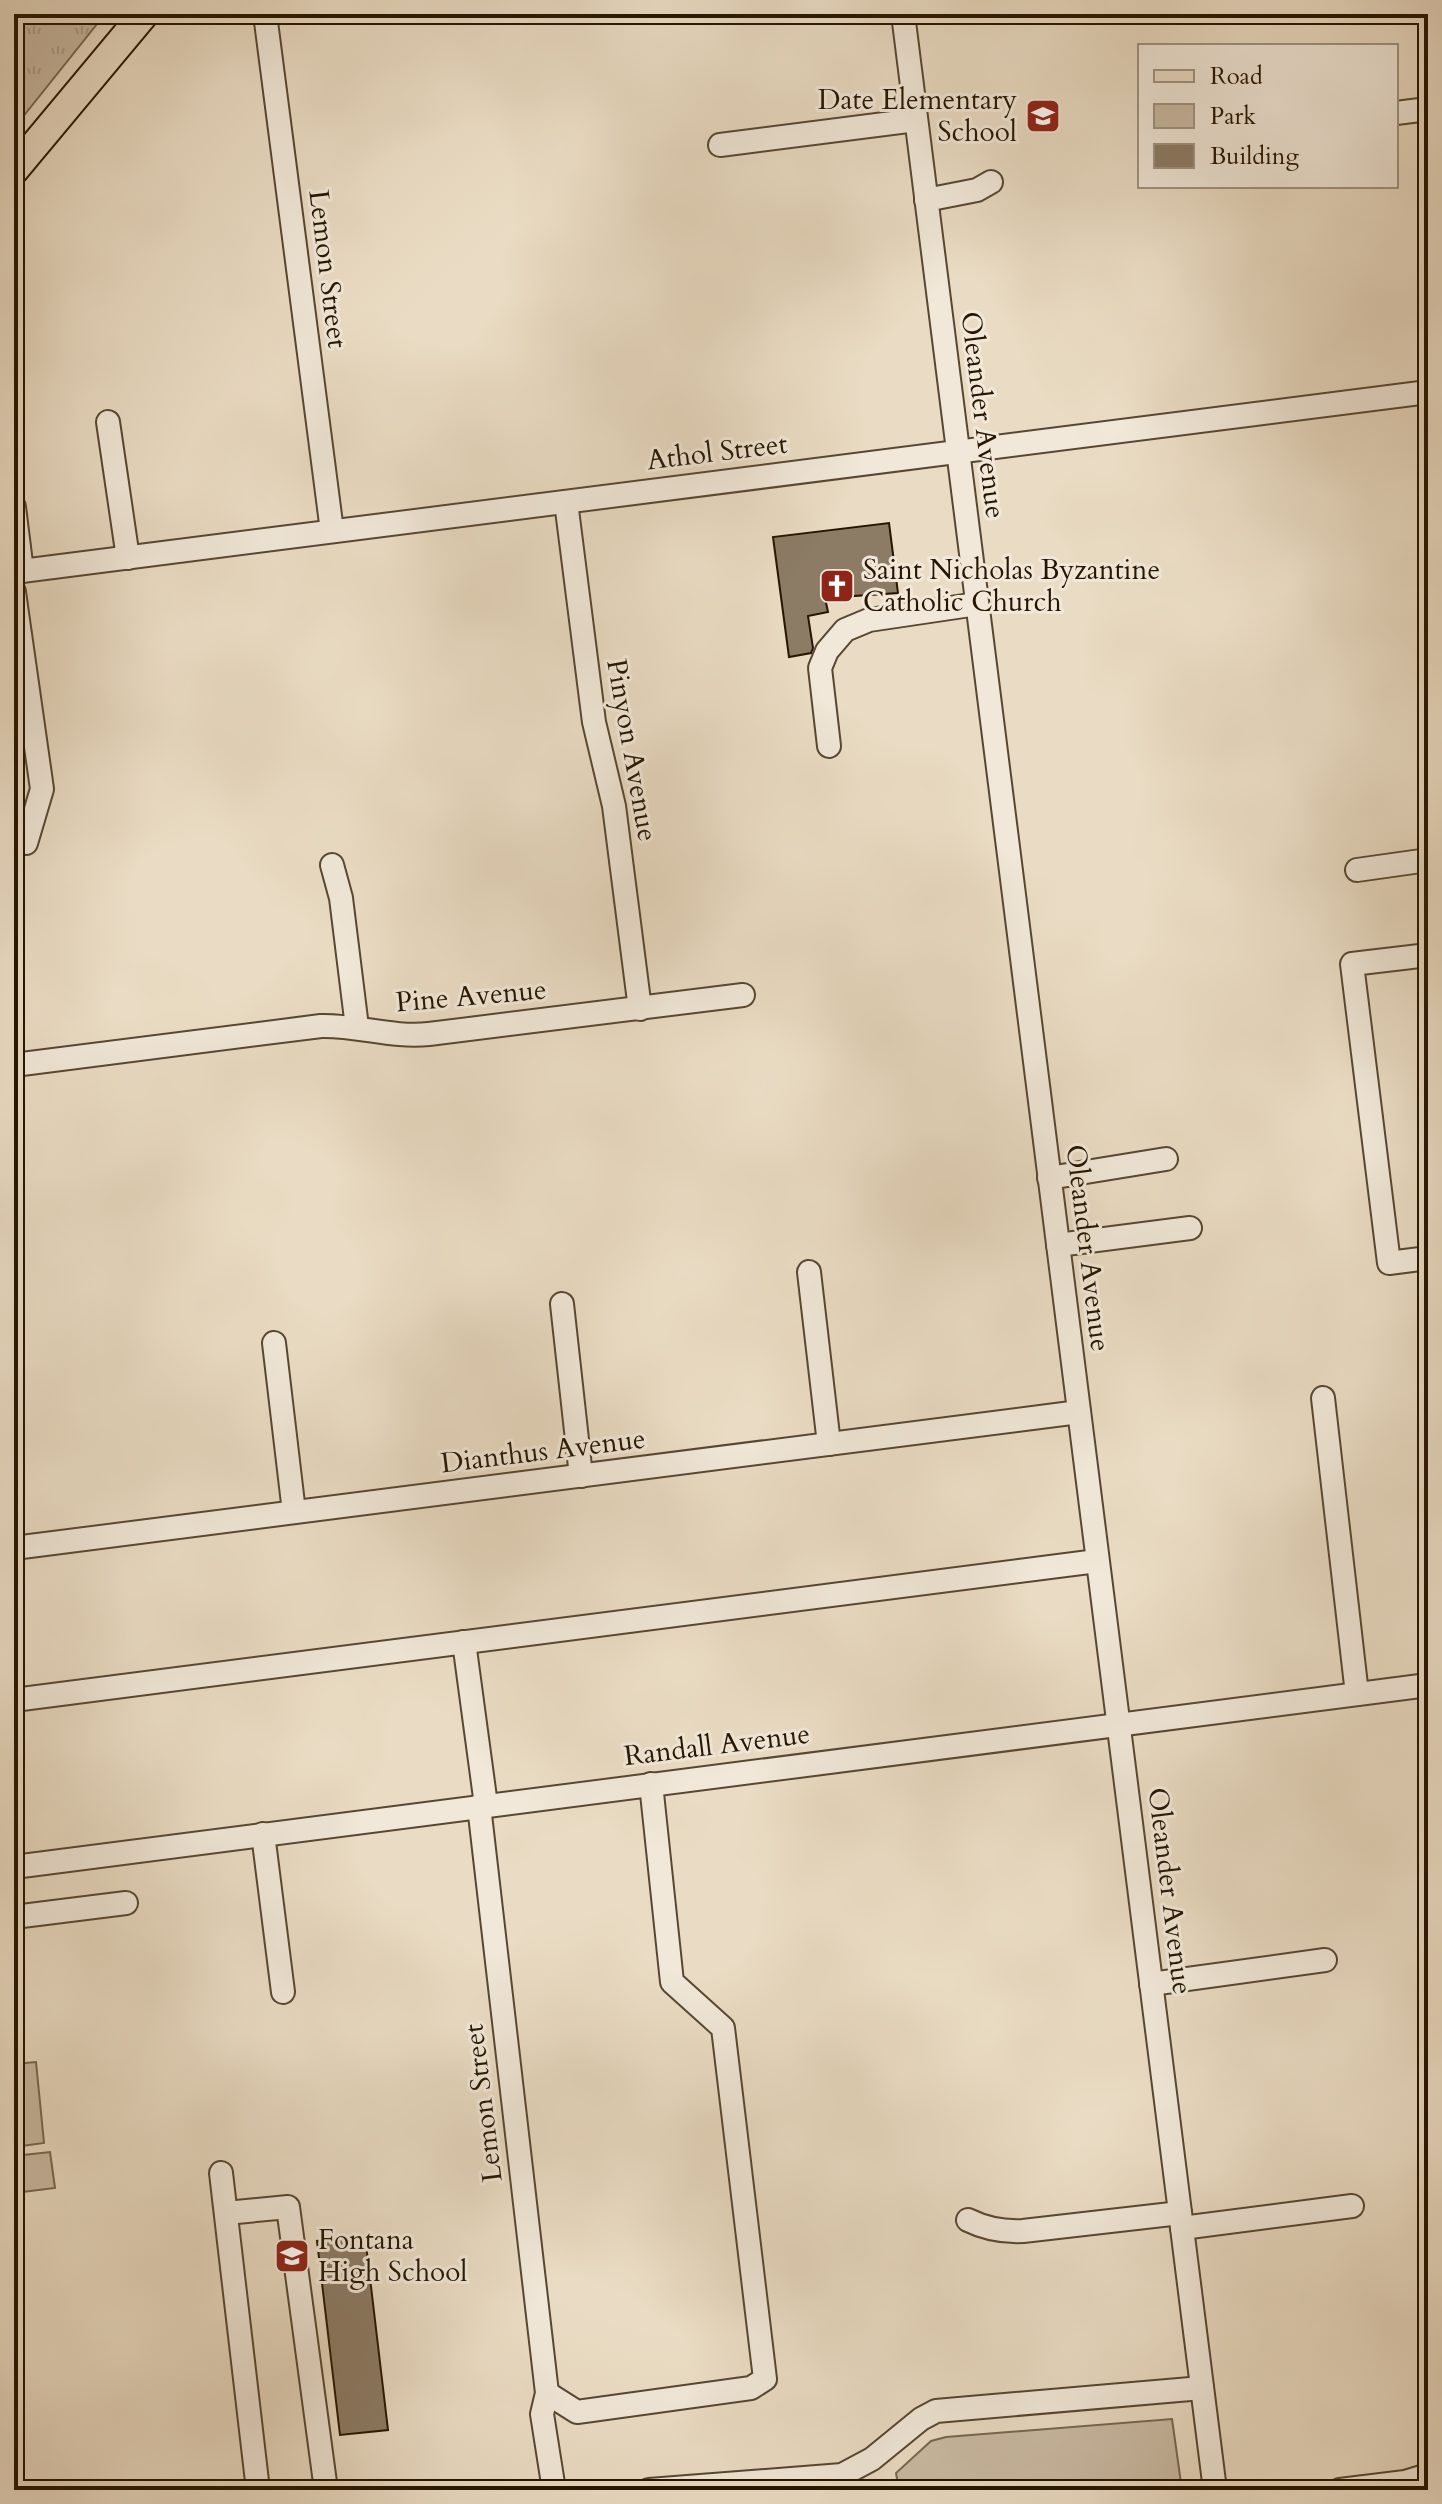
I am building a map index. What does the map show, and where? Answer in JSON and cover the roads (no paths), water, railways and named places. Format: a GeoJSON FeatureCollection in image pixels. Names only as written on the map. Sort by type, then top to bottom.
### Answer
{"type":"FeatureCollection","features":[{"type":"Feature","properties":{"kind":"main road"},"geometry":{"type":"LineString","coordinates":[[14,170],[144,14]]}},
{"type":"Feature","properties":{"kind":"street","name":"Lemon Street"},"geometry":{"type":"LineString","coordinates":[[265,14],[332,531]]}},
{"type":"Feature","properties":{"kind":"street","name":"Oleander Avenue"},"geometry":{"type":"LineString","coordinates":[[903,14],[1215,2490]]}},
{"type":"Feature","properties":{"kind":"street"},"geometry":{"type":"LineString","coordinates":[[1398,113],[1428,109]]}},
{"type":"Feature","properties":{"kind":"street"},"geometry":{"type":"LineString","coordinates":[[720,145],[916,120]]}},
{"type":"Feature","properties":{"kind":"street"},"geometry":{"type":"LineString","coordinates":[[926,200],[977,190],[991,182]]}},
{"type":"Feature","properties":{"kind":"street","name":"Athol Street"},"geometry":{"type":"LineString","coordinates":[[17,578],[128,558],[332,531],[1428,392]]}},
{"type":"Feature","properties":{"kind":"street"},"geometry":{"type":"LineString","coordinates":[[108,422],[128,558]]}},
{"type":"Feature","properties":{"kind":"street","name":"Pinyon Avenue"},"geometry":{"type":"LineString","coordinates":[[566,502],[594,722],[614,806],[640,1009]]}},
{"type":"Feature","properties":{"kind":"street"},"geometry":{"type":"LineString","coordinates":[[14,507],[17,578],[42,789],[26,843]]}},
{"type":"Feature","properties":{"kind":"street"},"geometry":{"type":"LineString","coordinates":[[829,746],[820,668],[827,651],[845,630],[869,620],[977,604]]}},
{"type":"Feature","properties":{"kind":"street"},"geometry":{"type":"LineString","coordinates":[[1357,870],[1428,860]]}},
{"type":"Feature","properties":{"kind":"street"},"geometry":{"type":"LineString","coordinates":[[332,865],[341,898],[357,1027]]}},
{"type":"Feature","properties":{"kind":"street"},"geometry":{"type":"LineString","coordinates":[[1428,955],[1352,964],[1389,1263],[1428,1258]]}},
{"type":"Feature","properties":{"kind":"street","name":"Pine Avenue"},"geometry":{"type":"LineString","coordinates":[[14,1065],[321,1026],[357,1027],[410,1036],[743,995]]}},
{"type":"Feature","properties":{"kind":"street"},"geometry":{"type":"LineString","coordinates":[[1049,1178],[1166,1159]]}},
{"type":"Feature","properties":{"kind":"street"},"geometry":{"type":"LineString","coordinates":[[1058,1245],[1190,1228]]}},
{"type":"Feature","properties":{"kind":"street"},"geometry":{"type":"LineString","coordinates":[[809,1272],[829,1444]]}},
{"type":"Feature","properties":{"kind":"street"},"geometry":{"type":"LineString","coordinates":[[562,1304],[581,1476]]}},
{"type":"Feature","properties":{"kind":"street"},"geometry":{"type":"LineString","coordinates":[[274,1343],[294,1512]]}},
{"type":"Feature","properties":{"kind":"street"},"geometry":{"type":"LineString","coordinates":[[1323,1398],[1357,1694]]}},
{"type":"Feature","properties":{"kind":"street","name":"Dianthus Avenue"},"geometry":{"type":"LineString","coordinates":[[14,1548],[1079,1412]]}},
{"type":"Feature","properties":{"kind":"street"},"geometry":{"type":"LineString","coordinates":[[14,1700],[1097,1561]]}},
{"type":"Feature","properties":{"kind":"street","name":"Lemon Street"},"geometry":{"type":"LineString","coordinates":[[464,1642],[547,2393],[542,2414],[554,2490]]}},
{"type":"Feature","properties":{"kind":"street","name":"Randall Avenue"},"geometry":{"type":"LineString","coordinates":[[14,1867],[1428,1685]]}},
{"type":"Feature","properties":{"kind":"street"},"geometry":{"type":"LineString","coordinates":[[547,2393],[577,2412],[751,2388],[765,2379],[723,2028],[672,1982],[651,1784]]}},
{"type":"Feature","properties":{"kind":"street"},"geometry":{"type":"LineString","coordinates":[[263,1834],[283,1992]]}},
{"type":"Feature","properties":{"kind":"street"},"geometry":{"type":"LineString","coordinates":[[14,1917],[126,1903]]}},
{"type":"Feature","properties":{"kind":"street"},"geometry":{"type":"LineString","coordinates":[[1151,1984],[1325,1960]]}},
{"type":"Feature","properties":{"kind":"street"},"geometry":{"type":"LineString","coordinates":[[221,2173],[258,2490]]}},
{"type":"Feature","properties":{"kind":"street"},"geometry":{"type":"LineString","coordinates":[[968,2220],[983,2228],[1002,2232],[1352,2206]]}},
{"type":"Feature","properties":{"kind":"street"},"geometry":{"type":"LineString","coordinates":[[226,2213],[288,2207],[326,2490]]}},
{"type":"Feature","properties":{"kind":"street"},"geometry":{"type":"LineString","coordinates":[[649,2490],[842,2475],[857,2479],[872,2459],[921,2419],[936,2411],[1202,2388]]}},
{"type":"Feature","properties":{"kind":"street"},"geometry":{"type":"LineString","coordinates":[[1340,2490],[1405,2482],[1428,2475]]}},
{"type":"Feature","properties":{"kind":"place","name":"Date Elementary School"},"geometry":{"type":"Point","coordinates":[1043,116]}},
{"type":"Feature","properties":{"kind":"place","name":"Saint Nicholas Byzantine Catholic Church"},"geometry":{"type":"Point","coordinates":[837,586]}},
{"type":"Feature","properties":{"kind":"place","name":"Fontana High School"},"geometry":{"type":"Point","coordinates":[292,2256]}}]}
